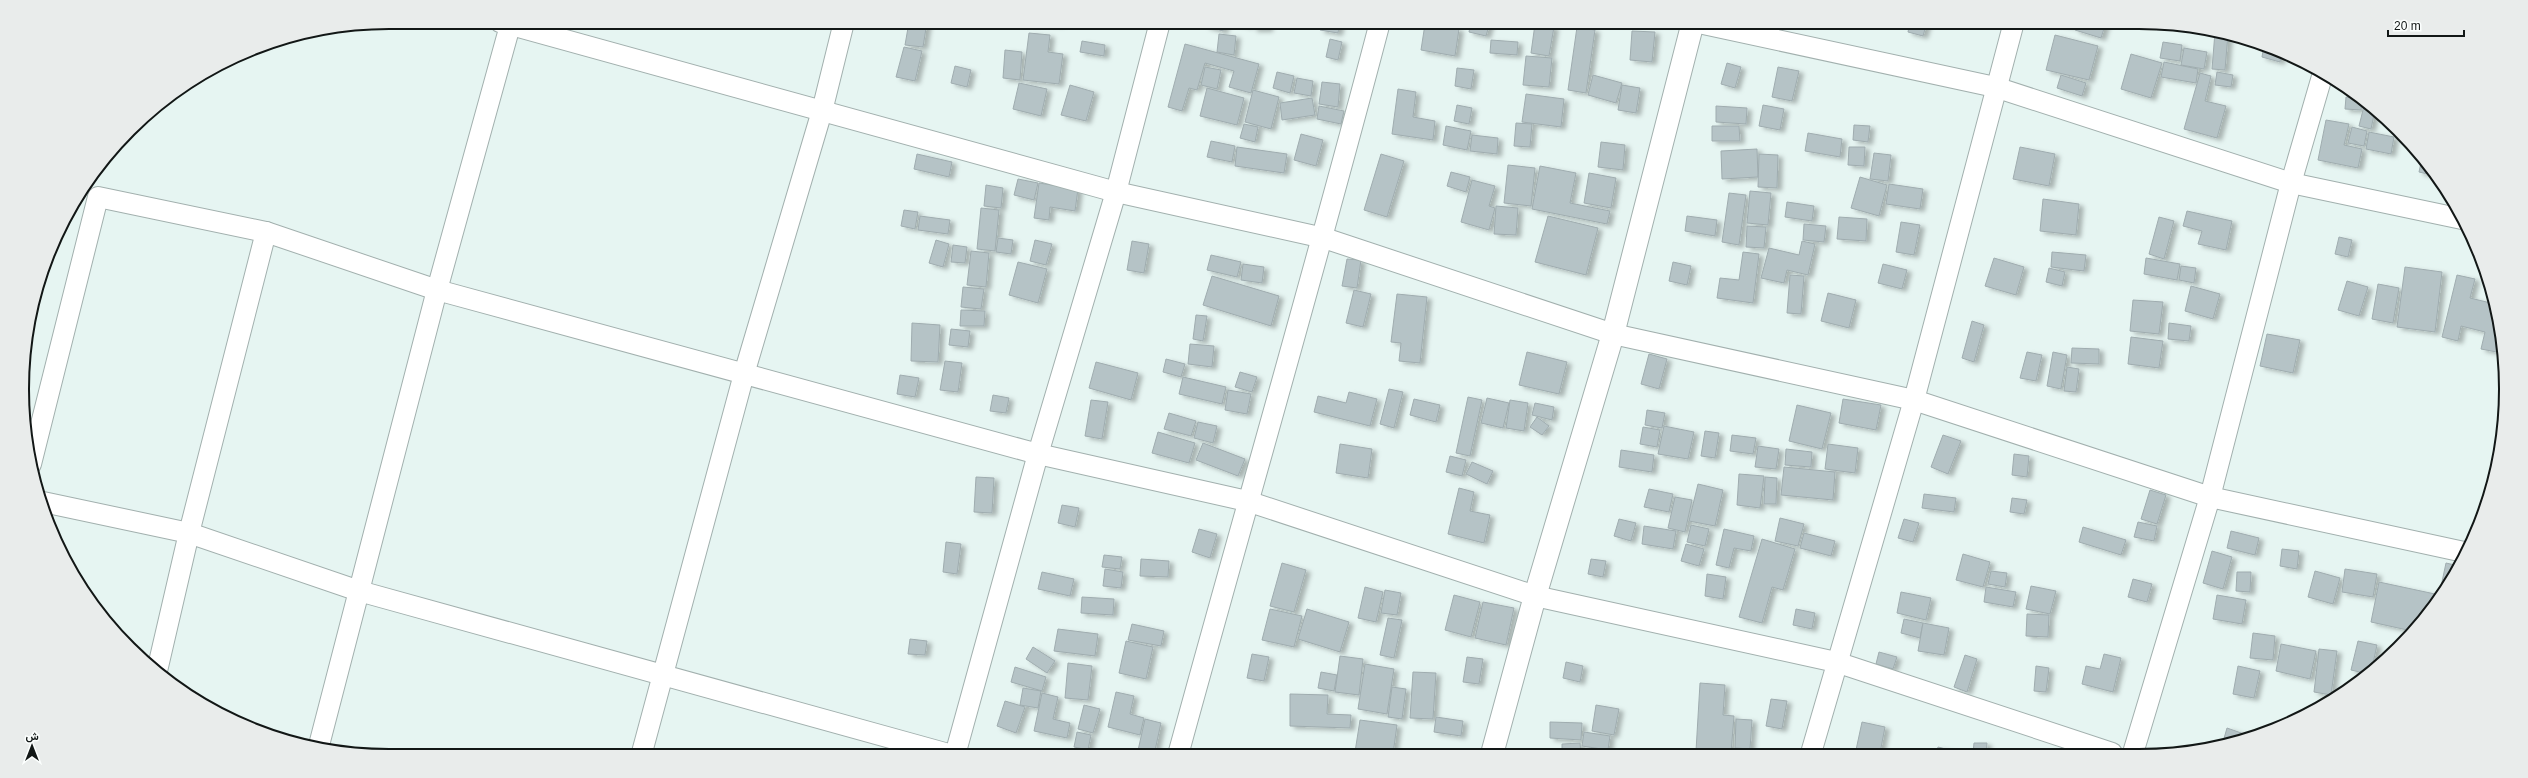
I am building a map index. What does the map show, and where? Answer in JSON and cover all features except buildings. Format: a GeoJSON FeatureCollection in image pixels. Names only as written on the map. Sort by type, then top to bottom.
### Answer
{"type":"FeatureCollection","features":[{"type":"Feature","properties":{"kind":"street"},"geometry":{"type":"LineString","coordinates":[[320,742],[505,29]]}},
{"type":"Feature","properties":{"kind":"street"},"geometry":{"type":"LineString","coordinates":[[528,29],[1116,192],[1324,238],[1613,334],[1914,400],[2210,498],[2460,551]]}},
{"type":"Feature","properties":{"kind":"street"},"geometry":{"type":"LineString","coordinates":[[643,749],[744,374],[822,111],[842,29]]}},
{"type":"Feature","properties":{"kind":"street"},"geometry":{"type":"LineString","coordinates":[[956,749],[1038,454],[1116,192],[1158,29]]}},
{"type":"Feature","properties":{"kind":"street"},"geometry":{"type":"LineString","coordinates":[[1180,749],[1247,501],[1324,238],[1378,29]]}},
{"type":"Feature","properties":{"kind":"street"},"geometry":{"type":"LineString","coordinates":[[1493,749],[1535,596],[1613,334],[1691,29]]}},
{"type":"Feature","properties":{"kind":"street"},"geometry":{"type":"LineString","coordinates":[[1726,29],[1995,87],[2291,183],[2456,218]]}},
{"type":"Feature","properties":{"kind":"street"},"geometry":{"type":"LineString","coordinates":[[1812,749],[1836,662],[1914,400],[1995,87],[2012,29]]}},
{"type":"Feature","properties":{"kind":"street"},"geometry":{"type":"LineString","coordinates":[[2135,749],[2210,498],[2291,183],[2321,79]]}},
{"type":"Feature","properties":{"kind":"street"},"geometry":{"type":"LineString","coordinates":[[34,450],[98,197],[266,232],[437,290],[1038,454],[1247,501],[1535,596],[1836,662],[2100,749]]}},
{"type":"Feature","properties":{"kind":"street"},"geometry":{"type":"LineString","coordinates":[[158,665],[266,232]]}},
{"type":"Feature","properties":{"kind":"street"},"geometry":{"type":"LineString","coordinates":[[47,503],[190,533],[359,591],[932,749]]}}]}
